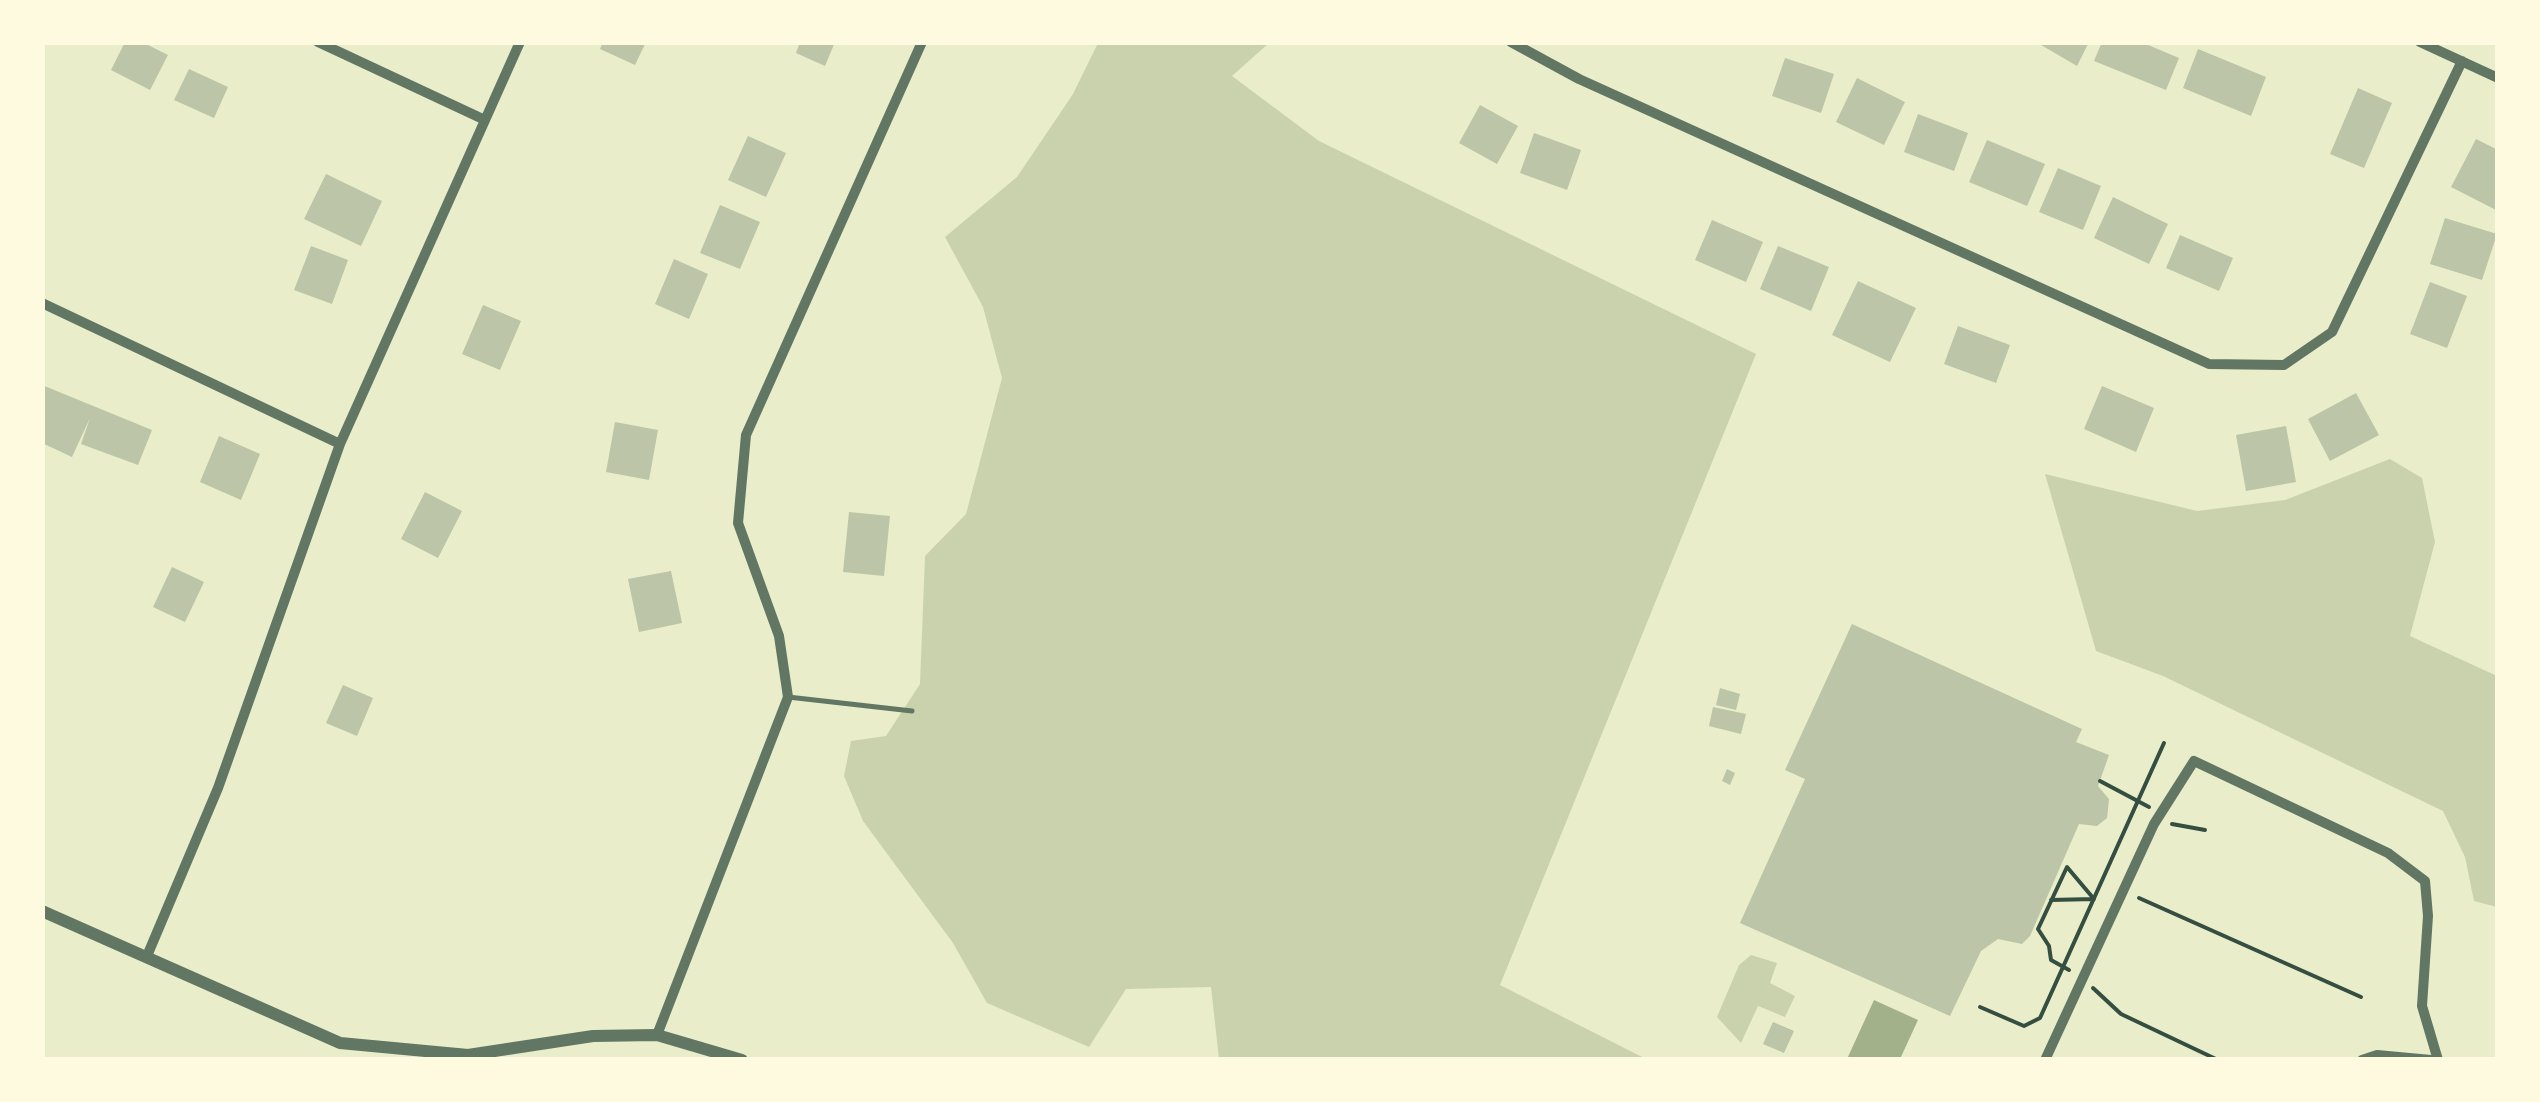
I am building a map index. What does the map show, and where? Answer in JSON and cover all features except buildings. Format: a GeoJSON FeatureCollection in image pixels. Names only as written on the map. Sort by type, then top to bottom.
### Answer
{"type":"FeatureCollection","features":[{"type":"Feature","properties":{"kind":"street"},"geometry":{"type":"LineString","coordinates":[[318,42],[485,120]]}},
{"type":"Feature","properties":{"kind":"street"},"geometry":{"type":"LineString","coordinates":[[147,956],[218,788],[340,444],[520,42]]}},
{"type":"Feature","properties":{"kind":"street"},"geometry":{"type":"LineString","coordinates":[[657,1035],[788,697],[779,636],[738,523],[746,435],[922,42]]}},
{"type":"Feature","properties":{"kind":"street"},"geometry":{"type":"LineString","coordinates":[[1511,42],[1580,79],[2210,364],[2284,365],[2332,332],[2462,61]]}},
{"type":"Feature","properties":{"kind":"street"},"geometry":{"type":"LineString","coordinates":[[2420,42],[2498,78]]}},
{"type":"Feature","properties":{"kind":"street"},"geometry":{"type":"LineString","coordinates":[[42,303],[340,444]]}},
{"type":"Feature","properties":{"kind":"street"},"geometry":{"type":"LineString","coordinates":[[2045,1060],[2154,824],[2194,761],[2388,853],[2425,881],[2428,916],[2422,1006],[2434,1060],[2377,1055],[2362,1060]]}},
{"type":"Feature","properties":{"kind":"street"},"geometry":{"type":"LineString","coordinates":[[42,911],[340,1043],[468,1055],[593,1036],[657,1035],[742,1060]]}},
{"type":"Feature","properties":{"kind":"lane"},"geometry":{"type":"LineString","coordinates":[[788,697],[912,711]]}},
{"type":"Feature","properties":{"kind":"path"},"geometry":{"type":"LineString","coordinates":[[1980,1007],[2024,1026],[2034,1024],[2164,742]]}},
{"type":"Feature","properties":{"kind":"path"},"geometry":{"type":"LineString","coordinates":[[2100,781],[2140,799]]}},
{"type":"Feature","properties":{"kind":"path"},"geometry":{"type":"LineString","coordinates":[[2168,823],[2206,830]]}},
{"type":"Feature","properties":{"kind":"path"},"geometry":{"type":"LineString","coordinates":[[2064,966],[2051,960],[2049,946],[2038,929],[2066,867],[2094,899]]}},
{"type":"Feature","properties":{"kind":"path"},"geometry":{"type":"LineString","coordinates":[[2135,896],[2360,997]]}},
{"type":"Feature","properties":{"kind":"path"},"geometry":{"type":"LineString","coordinates":[[2052,900],[2094,899]]}},
{"type":"Feature","properties":{"kind":"path"},"geometry":{"type":"LineString","coordinates":[[2093,988],[2121,1014],[2218,1060]]}},
{"type":"Feature","properties":{"kind":"shaded area"},"geometry":{"type":"Polygon","coordinates":[[[1098,43],[1269,43],[1232,76],[1319,141],[1756,354],[1500,985],[1646,1059],[1219,1059],[1211,987],[1126,989],[1089,1047],[987,1003],[953,943],[863,821],[844,776],[851,741],[886,736],[920,684],[925,556],[966,514],[1002,378],[983,307],[945,237],[1017,177],[1073,94],[1098,43]]]}},
{"type":"Feature","properties":{"kind":"shaded area"},"geometry":{"type":"Polygon","coordinates":[[[2390,459],[2422,478],[2435,542],[2410,636],[2497,676],[2497,907],[2474,901],[2465,857],[2443,811],[2163,676],[2096,651],[2045,474],[2197,511],[2285,500],[2390,459]]]}},
{"type":"Feature","properties":{"kind":"shaded area"},"geometry":{"type":"Polygon","coordinates":[[[1751,955],[1777,963],[1770,983],[1795,996],[1785,1017],[1758,1006],[1741,1043],[1717,1017],[1739,965],[1751,955]]]}},
{"type":"Feature","properties":{"kind":"shaded area"},"geometry":{"type":"Polygon","coordinates":[[[1874,1000],[1918,1020],[1900,1059],[1847,1059],[1874,1000]]]}}]}
